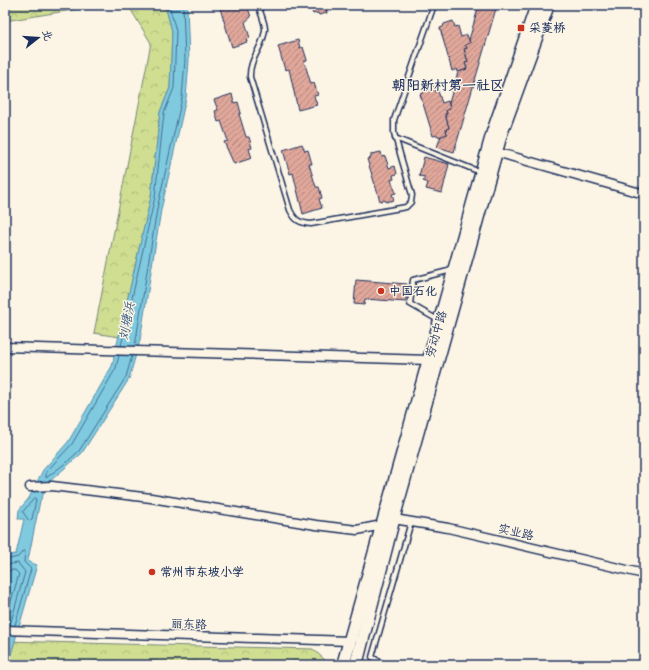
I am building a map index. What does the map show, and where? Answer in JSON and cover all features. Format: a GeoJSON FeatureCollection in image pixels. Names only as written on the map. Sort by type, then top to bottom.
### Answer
{"type":"FeatureCollection","features":[{"type":"Feature","properties":{"kind":"main road","name":"劳动中路"},"geometry":{"type":"LineString","coordinates":[[343,665],[493,132],[537,5]]}},
{"type":"Feature","properties":{"kind":"main road","name":"劳动中路"},"geometry":{"type":"LineString","coordinates":[[356,665],[394,519],[496,152],[548,5]]}},
{"type":"Feature","properties":{"kind":"street"},"geometry":{"type":"LineString","coordinates":[[496,152],[644,194]]}},
{"type":"Feature","properties":{"kind":"street"},"geometry":{"type":"LineString","coordinates":[[5,346],[429,360]]}},
{"type":"Feature","properties":{"kind":"street"},"geometry":{"type":"LineString","coordinates":[[30,487],[52,486],[151,498],[316,525],[357,530],[382,525],[394,519]]}},
{"type":"Feature","properties":{"kind":"street","name":"实业路"},"geometry":{"type":"LineString","coordinates":[[394,519],[448,528],[644,574]]}},
{"type":"Feature","properties":{"kind":"street","name":"丽东路"},"geometry":{"type":"LineString","coordinates":[[5,630],[350,641]]}},
{"type":"Feature","properties":{"kind":"lane"},"geometry":{"type":"LineString","coordinates":[[258,5],[265,28],[262,40],[250,66],[250,77],[290,210],[295,219],[302,224],[311,224],[406,207],[411,202],[412,195],[395,138],[394,120],[434,5]]}},
{"type":"Feature","properties":{"kind":"lane"},"geometry":{"type":"LineString","coordinates":[[395,138],[482,173]]}},
{"type":"Feature","properties":{"kind":"lane"},"geometry":{"type":"LineString","coordinates":[[440,321],[410,304],[413,280],[454,270]]}},
{"type":"Feature","properties":{"kind":"lane"},"geometry":{"type":"LineString","coordinates":[[385,665],[372,657],[411,522]]}},
{"type":"Feature","properties":{"kind":"green space"},"geometry":{"type":"Polygon","coordinates":[[[5,5],[103,5],[5,21],[5,5]]]}},
{"type":"Feature","properties":{"kind":"green space"},"geometry":{"type":"Polygon","coordinates":[[[128,5],[165,5],[172,31],[170,88],[160,112],[151,197],[119,337],[94,333],[151,43],[128,5]]]}},
{"type":"Feature","properties":{"kind":"green space"},"geometry":{"type":"Polygon","coordinates":[[[5,641],[313,649],[325,660],[323,665],[5,665],[5,641]]]}},
{"type":"Feature","properties":{"kind":"water","name":"刘塘浜"},"geometry":{"type":"Polygon","coordinates":[[[165,5],[187,5],[189,61],[186,98],[161,210],[140,340],[129,379],[82,453],[50,481],[40,501],[28,560],[29,562],[37,565],[8,665],[5,665],[5,556],[16,554],[24,519],[18,519],[19,510],[29,498],[43,470],[68,442],[112,366],[151,197],[160,112],[170,88],[172,31],[165,5]]]}},
{"type":"Feature","properties":{"kind":"building"},"geometry":{"type":"Polygon","coordinates":[[[219,5],[241,5],[243,10],[248,8],[251,17],[245,22],[250,38],[246,39],[247,42],[232,47],[219,5]]]}},
{"type":"Feature","properties":{"kind":"building"},"geometry":{"type":"Polygon","coordinates":[[[310,5],[328,5],[326,7],[327,13],[319,15],[318,13],[313,14],[310,5]]]}},
{"type":"Feature","properties":{"kind":"building"},"geometry":{"type":"Polygon","coordinates":[[[479,5],[497,5],[454,152],[437,147],[441,136],[447,134],[446,129],[449,128],[445,114],[447,114],[446,110],[450,109],[449,103],[458,72],[467,69],[465,63],[468,62],[464,49],[467,48],[465,45],[470,43],[469,40],[479,5]]]}},
{"type":"Feature","properties":{"kind":"building"},"geometry":{"type":"Polygon","coordinates":[[[453,21],[455,27],[458,26],[461,37],[467,35],[470,43],[465,45],[467,48],[464,49],[468,62],[465,63],[467,69],[458,72],[457,69],[452,71],[440,28],[443,27],[444,24],[453,21]]]}},
{"type":"Feature","properties":{"kind":"building"},"geometry":{"type":"Polygon","coordinates":[[[298,40],[300,48],[303,47],[307,60],[304,61],[311,84],[314,83],[318,95],[314,96],[317,105],[298,110],[289,69],[285,70],[278,46],[298,40]]]}},
{"type":"Feature","properties":{"kind":"building"},"geometry":{"type":"Polygon","coordinates":[[[434,86],[436,92],[438,91],[442,103],[448,101],[450,109],[446,110],[447,114],[445,114],[449,128],[446,129],[447,134],[439,137],[438,135],[433,136],[420,94],[424,93],[425,89],[434,86]]]}},
{"type":"Feature","properties":{"kind":"building"},"geometry":{"type":"Polygon","coordinates":[[[232,94],[234,103],[238,102],[241,113],[239,114],[246,137],[249,137],[252,148],[249,149],[252,158],[234,164],[224,142],[228,141],[221,121],[218,122],[215,111],[218,110],[214,100],[232,94]]]}},
{"type":"Feature","properties":{"kind":"building"},"geometry":{"type":"Polygon","coordinates":[[[302,144],[305,151],[308,150],[312,164],[309,164],[316,187],[319,187],[322,198],[319,199],[322,208],[303,214],[293,173],[290,174],[283,150],[302,144]]]}},
{"type":"Feature","properties":{"kind":"building"},"geometry":{"type":"Polygon","coordinates":[[[381,152],[382,157],[385,156],[389,168],[395,166],[397,174],[393,175],[394,179],[391,180],[396,193],[392,194],[394,200],[386,202],[385,200],[380,201],[367,159],[371,158],[371,154],[381,152]]]}},
{"type":"Feature","properties":{"kind":"building"},"geometry":{"type":"Polygon","coordinates":[[[424,157],[449,164],[442,193],[426,189],[428,183],[423,181],[425,177],[419,176],[424,157]]]}},
{"type":"Feature","properties":{"kind":"building","name":"中国石化"},"geometry":{"type":"Polygon","coordinates":[[[356,280],[407,284],[406,302],[365,299],[364,305],[354,304],[356,280]]]}},
{"type":"Feature","properties":{"kind":"place","name":"采菱桥"},"geometry":{"type":"Point","coordinates":[521,28]}},
{"type":"Feature","properties":{"kind":"place","name":"中国石化"},"geometry":{"type":"Point","coordinates":[381,291]}},
{"type":"Feature","properties":{"kind":"place","name":"常州市东坡小学"},"geometry":{"type":"Point","coordinates":[152,572]}},
{"type":"Feature","properties":{"kind":"district","name":"朝阳新村第一社区"},"geometry":{"type":"Point","coordinates":[448,85]}}]}
